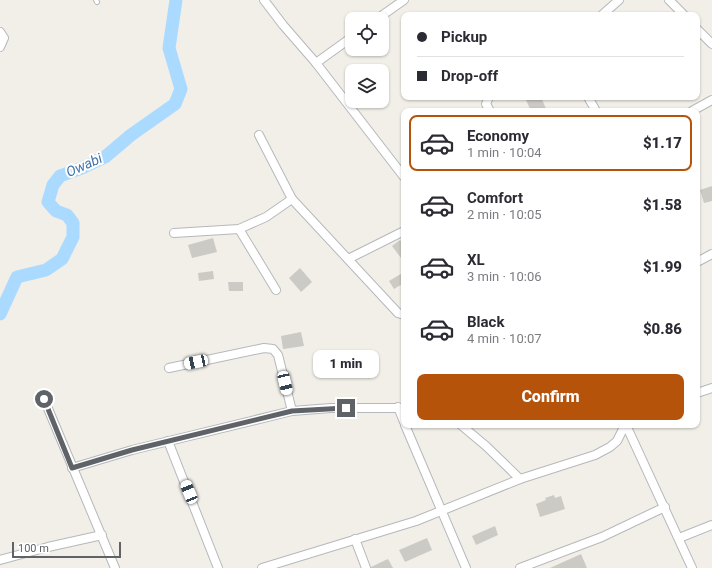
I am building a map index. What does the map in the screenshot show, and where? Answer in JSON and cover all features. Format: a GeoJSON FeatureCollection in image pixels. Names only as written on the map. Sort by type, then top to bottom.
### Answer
{"type":"FeatureCollection","features":[{"type":"Feature","properties":{"kind":"street"},"geometry":{"type":"LineString","coordinates":[[264,0],[283,26],[316,63],[401,173]]}},
{"type":"Feature","properties":{"kind":"street"},"geometry":{"type":"LineString","coordinates":[[387,12],[404,0]]}},
{"type":"Feature","properties":{"kind":"street"},"geometry":{"type":"LineString","coordinates":[[605,12],[619,0]]}},
{"type":"Feature","properties":{"kind":"street"},"geometry":{"type":"LineString","coordinates":[[669,0],[681,12]]}},
{"type":"Feature","properties":{"kind":"street"},"geometry":{"type":"LineString","coordinates":[[700,31],[712,44]]}},
{"type":"Feature","properties":{"kind":"street"},"geometry":{"type":"LineString","coordinates":[[0,32],[4,38],[0,47]]}},
{"type":"Feature","properties":{"kind":"street"},"geometry":{"type":"LineString","coordinates":[[316,63],[345,42]]}},
{"type":"Feature","properties":{"kind":"street"},"geometry":{"type":"LineString","coordinates":[[697,108],[712,100]]}},
{"type":"Feature","properties":{"kind":"street"},"geometry":{"type":"LineString","coordinates":[[259,135],[292,199],[398,313],[401,314]]}},
{"type":"Feature","properties":{"kind":"street"},"geometry":{"type":"LineString","coordinates":[[174,233],[239,229],[266,217],[292,199]]}},
{"type":"Feature","properties":{"kind":"street"},"geometry":{"type":"LineString","coordinates":[[239,229],[276,290]]}},
{"type":"Feature","properties":{"kind":"street"},"geometry":{"type":"LineString","coordinates":[[348,259],[401,232]]}},
{"type":"Feature","properties":{"kind":"street"},"geometry":{"type":"LineString","coordinates":[[700,260],[712,254]]}},
{"type":"Feature","properties":{"kind":"street"},"geometry":{"type":"LineString","coordinates":[[169,368],[264,348],[273,349],[278,355],[292,411]]}},
{"type":"Feature","properties":{"kind":"street"},"geometry":{"type":"LineString","coordinates":[[700,392],[712,388]]}},
{"type":"Feature","properties":{"kind":"street"},"geometry":{"type":"LineString","coordinates":[[44,399],[115,568]]}},
{"type":"Feature","properties":{"kind":"street"},"geometry":{"type":"LineString","coordinates":[[72,468],[168,441],[292,411],[331,408],[401,408]]}},
{"type":"Feature","properties":{"kind":"street"},"geometry":{"type":"LineString","coordinates":[[407,428],[466,568]]}},
{"type":"Feature","properties":{"kind":"street"},"geometry":{"type":"LineString","coordinates":[[465,428],[486,446],[520,479]]}},
{"type":"Feature","properties":{"kind":"street"},"geometry":{"type":"LineString","coordinates":[[262,568],[280,565],[442,511],[520,479],[568,465],[605,450],[617,441],[624,428]]}},
{"type":"Feature","properties":{"kind":"street"},"geometry":{"type":"LineString","coordinates":[[627,428],[692,568]]}},
{"type":"Feature","properties":{"kind":"street"},"geometry":{"type":"LineString","coordinates":[[168,441],[218,568]]}},
{"type":"Feature","properties":{"kind":"street"},"geometry":{"type":"LineString","coordinates":[[520,568],[602,537],[665,507]]}},
{"type":"Feature","properties":{"kind":"street"},"geometry":{"type":"LineString","coordinates":[[679,538],[712,525]]}},
{"type":"Feature","properties":{"kind":"street"},"geometry":{"type":"LineString","coordinates":[[0,560],[102,535]]}},
{"type":"Feature","properties":{"kind":"street"},"geometry":{"type":"LineString","coordinates":[[355,539],[366,568]]}},
{"type":"Feature","properties":{"kind":"building"},"geometry":{"type":"Polygon","coordinates":[[[526,100],[542,100],[546,108],[530,108],[526,100]]]}},
{"type":"Feature","properties":{"kind":"building"},"geometry":{"type":"Polygon","coordinates":[[[712,186],[712,201],[704,203],[700,190],[712,186]]]}},
{"type":"Feature","properties":{"kind":"building"},"geometry":{"type":"Polygon","coordinates":[[[213,238],[217,252],[192,258],[188,245],[213,238]]]}},
{"type":"Feature","properties":{"kind":"building"},"geometry":{"type":"Polygon","coordinates":[[[400,240],[401,241],[401,258],[392,246],[400,240]]]}},
{"type":"Feature","properties":{"kind":"building"},"geometry":{"type":"Polygon","coordinates":[[[300,268],[312,282],[301,292],[289,278],[300,268]]]}},
{"type":"Feature","properties":{"kind":"building"},"geometry":{"type":"Polygon","coordinates":[[[213,271],[214,279],[199,281],[198,273],[213,271]]]}},
{"type":"Feature","properties":{"kind":"building"},"geometry":{"type":"Polygon","coordinates":[[[401,274],[401,285],[394,289],[389,281],[401,274]]]}},
{"type":"Feature","properties":{"kind":"building"},"geometry":{"type":"Polygon","coordinates":[[[228,282],[243,282],[243,291],[229,291],[228,282]]]}},
{"type":"Feature","properties":{"kind":"building"},"geometry":{"type":"Polygon","coordinates":[[[301,332],[304,346],[283,349],[281,336],[301,332]]]}},
{"type":"Feature","properties":{"kind":"building"},"geometry":{"type":"Polygon","coordinates":[[[554,495],[555,498],[561,496],[565,509],[540,517],[536,504],[546,500],[545,498],[554,495]]]}},
{"type":"Feature","properties":{"kind":"building"},"geometry":{"type":"Polygon","coordinates":[[[495,526],[498,535],[476,545],[472,536],[495,526]]]}},
{"type":"Feature","properties":{"kind":"building"},"geometry":{"type":"Polygon","coordinates":[[[427,538],[432,550],[405,562],[399,550],[427,538]]]}},
{"type":"Feature","properties":{"kind":"building"},"geometry":{"type":"Polygon","coordinates":[[[581,554],[587,568],[550,568],[581,554]]]}},
{"type":"Feature","properties":{"kind":"building"},"geometry":{"type":"Polygon","coordinates":[[[388,559],[393,568],[371,568],[371,567],[388,559]]]}},
{"type":"Feature","properties":{"kind":"waterway","name":"Owabi"},"geometry":{"type":"LineString","coordinates":[[0,314],[17,277],[46,270],[62,259],[73,237],[73,223],[67,215],[56,211],[48,202],[53,185],[60,176],[105,157],[131,135],[175,104],[181,89],[169,48],[176,0]]}},
{"type":"Feature","properties":{"kind":"route"},"geometry":{"type":"LineString","coordinates":[[44,399],[72,468],[132,450],[292,411],[346,408]]}}]}
